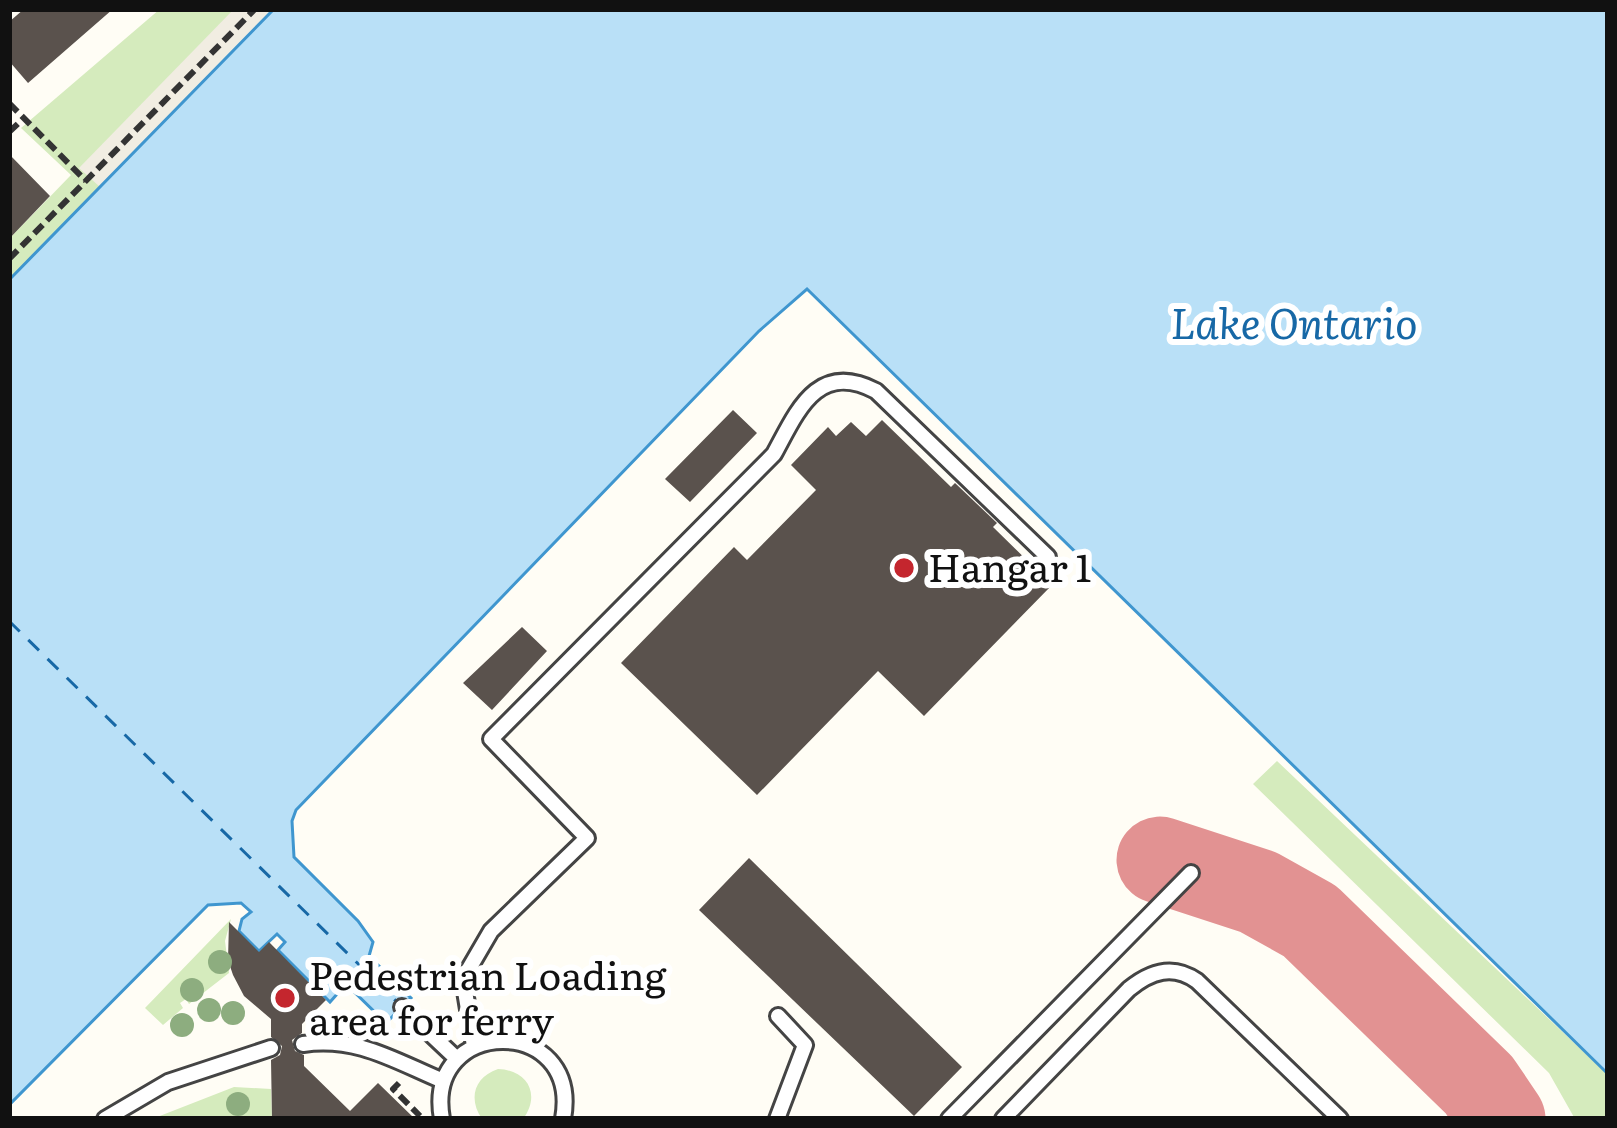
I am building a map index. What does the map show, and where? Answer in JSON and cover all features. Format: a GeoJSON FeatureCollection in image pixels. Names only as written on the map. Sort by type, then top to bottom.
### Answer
{"type":"FeatureCollection","features":[{"type":"Feature","properties":{"kind":"lane"},"geometry":{"type":"LineString","coordinates":[[474,1046],[463,979],[491,931],[587,838],[491,739],[774,454],[794,412],[819,388],[843,382],[876,391],[1048,557]]}},
{"type":"Feature","properties":{"kind":"lane"},"geometry":{"type":"LineString","coordinates":[[949,1119],[1191,872]]}},
{"type":"Feature","properties":{"kind":"lane"},"geometry":{"type":"LineString","coordinates":[[1003,1119],[1130,989],[1164,971],[1197,981],[1340,1119]]}},
{"type":"Feature","properties":{"kind":"lane"},"geometry":{"type":"LineString","coordinates":[[402,1007],[457,1059]]}},
{"type":"Feature","properties":{"kind":"lane"},"geometry":{"type":"LineString","coordinates":[[777,1119],[805,1045],[778,1016]]}},
{"type":"Feature","properties":{"kind":"lane"},"geometry":{"type":"LineString","coordinates":[[442,1119],[443,1081],[457,1059],[474,1046],[501,1039],[540,1052],[559,1074],[564,1089],[563,1118],[576,1119]]}},
{"type":"Feature","properties":{"kind":"lane"},"geometry":{"type":"LineString","coordinates":[[303,1044],[351,1042],[443,1081]]}},
{"type":"Feature","properties":{"kind":"lane"},"geometry":{"type":"LineString","coordinates":[[105,1119],[168,1082],[271,1048]]}},
{"type":"Feature","properties":{"kind":"path"},"geometry":{"type":"LineString","coordinates":[[9,260],[254,9]]}},
{"type":"Feature","properties":{"kind":"path"},"geometry":{"type":"LineString","coordinates":[[9,103],[86,181]]}},
{"type":"Feature","properties":{"kind":"path"},"geometry":{"type":"LineString","coordinates":[[9,132],[23,119]]}},
{"type":"Feature","properties":{"kind":"path"},"geometry":{"type":"LineString","coordinates":[[400,1082],[392,1089],[422,1119]]}},
{"type":"Feature","properties":{"kind":"green space"},"geometry":{"type":"Polygon","coordinates":[[[160,9],[274,9],[9,280],[9,239],[71,175],[21,128],[160,9]]]}},
{"type":"Feature","properties":{"kind":"green space"},"geometry":{"type":"Polygon","coordinates":[[[1277,761],[1608,1075],[1608,1119],[1575,1119],[1549,1073],[1253,784],[1277,761]]]}},
{"type":"Feature","properties":{"kind":"green space"},"geometry":{"type":"Polygon","coordinates":[[[231,919],[225,941],[229,973],[189,1004],[186,999],[180,1003],[183,1008],[163,1025],[145,1008],[231,919]]]}},
{"type":"Feature","properties":{"kind":"green space"},"geometry":{"type":"Polygon","coordinates":[[[498,1069],[517,1074],[528,1085],[531,1101],[523,1119],[482,1119],[478,1111],[479,1083],[498,1069]]]}},
{"type":"Feature","properties":{"kind":"green space"},"geometry":{"type":"Polygon","coordinates":[[[234,1087],[271,1089],[272,1119],[152,1119],[234,1087]]]}},
{"type":"Feature","properties":{"kind":"shaded area"},"geometry":{"type":"Polygon","coordinates":[[[234,9],[274,9],[100,187],[79,168],[234,9]]]}},
{"type":"Feature","properties":{"kind":"water","name":"Lake Ontario"},"geometry":{"type":"Polygon","coordinates":[[[274,9],[1608,9],[1608,1074],[807,289],[759,331],[296,810],[294,857],[358,921],[373,942],[369,956],[411,998],[386,1023],[346,984],[330,1002],[278,950],[285,942],[277,934],[259,951],[239,931],[242,919],[251,912],[241,903],[208,905],[9,1105],[9,280],[274,9]]]}},
{"type":"Feature","properties":{"kind":"building"},"geometry":{"type":"Polygon","coordinates":[[[24,9],[113,9],[28,83],[9,61],[9,22],[24,9]]]}},
{"type":"Feature","properties":{"kind":"building"},"geometry":{"type":"Polygon","coordinates":[[[9,154],[50,196],[9,239],[9,154]]]}},
{"type":"Feature","properties":{"kind":"building"},"geometry":{"type":"Polygon","coordinates":[[[733,410],[757,433],[690,502],[665,479],[733,410]]]}},
{"type":"Feature","properties":{"kind":"building"},"geometry":{"type":"Polygon","coordinates":[[[882,420],[951,487],[955,483],[997,523],[993,527],[1052,585],[924,716],[878,671],[757,795],[621,663],[734,547],[747,560],[816,490],[791,465],[828,427],[836,436],[851,422],[866,436],[882,420]]]}},
{"type":"Feature","properties":{"kind":"building"},"geometry":{"type":"Polygon","coordinates":[[[522,627],[547,651],[492,710],[463,683],[522,627]]]}},
{"type":"Feature","properties":{"kind":"building"},"geometry":{"type":"Polygon","coordinates":[[[749,858],[962,1067],[914,1116],[699,910],[749,858]]]}},
{"type":"Feature","properties":{"kind":"building"},"geometry":{"type":"Polygon","coordinates":[[[229,922],[259,952],[269,942],[326,1000],[292,1040],[295,1051],[304,1055],[304,1066],[350,1111],[378,1083],[415,1119],[272,1119],[271,1060],[280,1055],[282,1046],[271,1037],[271,1019],[244,996],[233,975],[228,960],[229,922]]]}},
{"type":"Feature","properties":{"kind":"ferry route"},"geometry":{"type":"LineString","coordinates":[[9,621],[397,1002]]}},
{"type":"Feature","properties":{"kind":"taxiway"},"geometry":{"type":"LineString","coordinates":[[1160,860],[1258,892],[1310,921],[1479,1085],[1502,1119]]}},
{"type":"Feature","properties":{"kind":"place","name":"Hangar 1"},"geometry":{"type":"Point","coordinates":[904,568]}},
{"type":"Feature","properties":{"kind":"place","name":"Pedestrian Loading area for ferry"},"geometry":{"type":"Point","coordinates":[285,998]}}]}
